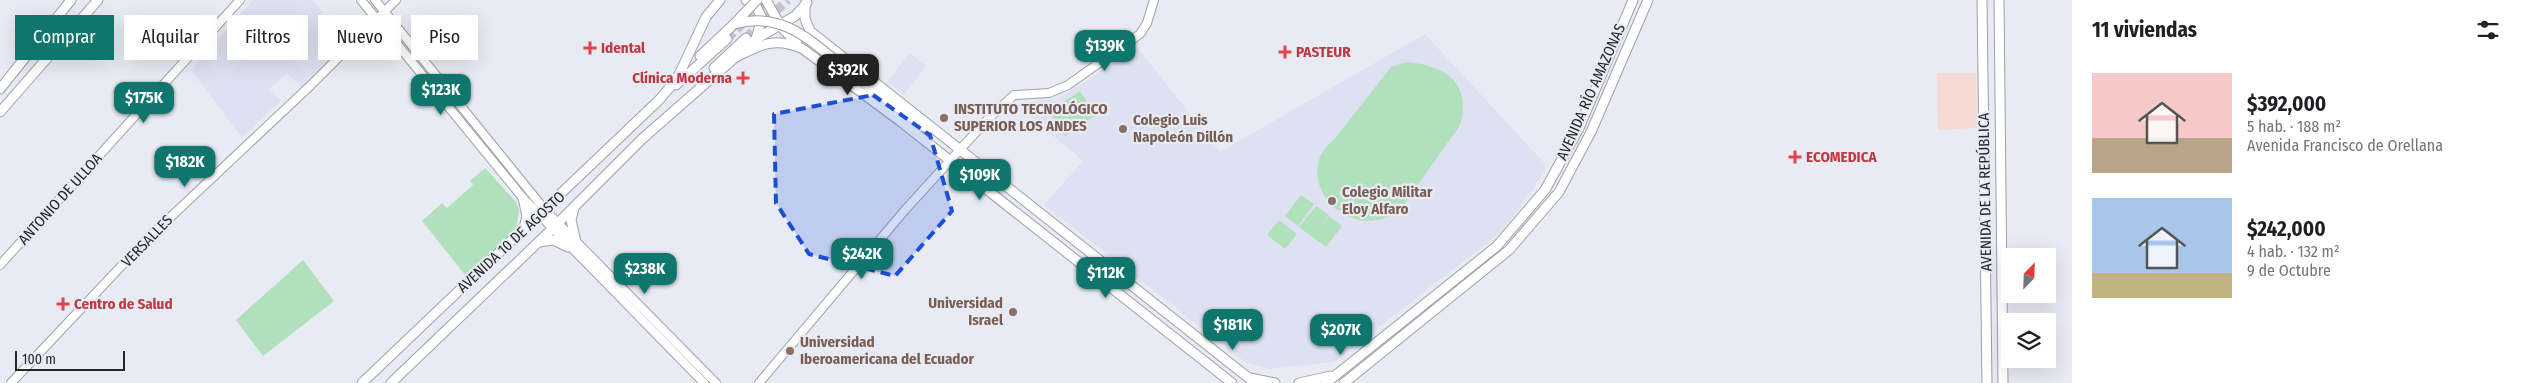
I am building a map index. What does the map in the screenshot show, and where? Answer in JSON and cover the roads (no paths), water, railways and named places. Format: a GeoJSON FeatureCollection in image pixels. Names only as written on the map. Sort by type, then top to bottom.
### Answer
{"type":"FeatureCollection","features":[{"type":"Feature","properties":{"kind":"main road"},"geometry":{"type":"LineString","coordinates":[[0,89],[71,0]]}},
{"type":"Feature","properties":{"kind":"main road"},"geometry":{"type":"LineString","coordinates":[[0,112],[98,0]]}},
{"type":"Feature","properties":{"kind":"main road","name":"AVENIDA 10 DE AGOSTO"},"geometry":{"type":"LineString","coordinates":[[659,100],[678,79],[706,17],[720,0]]}},
{"type":"Feature","properties":{"kind":"main road"},"geometry":{"type":"LineString","coordinates":[[746,0],[756,6],[762,18],[761,27],[756,39]]}},
{"type":"Feature","properties":{"kind":"main road"},"geometry":{"type":"LineString","coordinates":[[678,79],[757,0]]}},
{"type":"Feature","properties":{"kind":"main road"},"geometry":{"type":"LineString","coordinates":[[766,0],[780,25],[806,51],[900,121],[949,162],[1232,383]]}},
{"type":"Feature","properties":{"kind":"main road","name":"AVENIDA RÍO AMAZONAS"},"geometry":{"type":"LineString","coordinates":[[1326,383],[1497,246],[1545,190],[1579,128],[1633,0]]}},
{"type":"Feature","properties":{"kind":"main road","name":"AVENIDA RÍO AMAZONAS"},"geometry":{"type":"LineString","coordinates":[[1344,383],[1509,250],[1559,192],[1591,132],[1648,0]]}},
{"type":"Feature","properties":{"kind":"main road","name":"AVENIDA DE LA REPÚBLICA"},"geometry":{"type":"LineString","coordinates":[[1982,0],[1987,383]]}},
{"type":"Feature","properties":{"kind":"main road","name":"AVENIDA DE LA REPÚBLICA"},"geometry":{"type":"LineString","coordinates":[[1999,0],[2003,383]]}},
{"type":"Feature","properties":{"kind":"main road"},"geometry":{"type":"LineString","coordinates":[[807,2],[805,19],[810,31],[825,44],[1252,380],[1275,383]]}},
{"type":"Feature","properties":{"kind":"main road","name":"AVENIDA 10 DE AGOSTO"},"geometry":{"type":"LineString","coordinates":[[664,118],[756,39],[795,16],[807,2]]}},
{"type":"Feature","properties":{"kind":"main road"},"geometry":{"type":"LineString","coordinates":[[771,11],[782,15],[795,16]]}},
{"type":"Feature","properties":{"kind":"main road"},"geometry":{"type":"LineString","coordinates":[[734,24],[750,20],[769,20],[792,28],[918,126],[931,129]]}},
{"type":"Feature","properties":{"kind":"main road","name":"AVENIDA 10 DE AGOSTO"},"geometry":{"type":"LineString","coordinates":[[391,383],[539,242],[678,102],[746,38]]}},
{"type":"Feature","properties":{"kind":"main road","name":"AVENIDA 10 DE AGOSTO"},"geometry":{"type":"LineString","coordinates":[[362,383],[523,232],[659,100],[727,39]]}},
{"type":"Feature","properties":{"kind":"main road"},"geometry":{"type":"LineString","coordinates":[[734,58],[761,44],[778,42],[790,43],[806,51]]}},
{"type":"Feature","properties":{"kind":"main road"},"geometry":{"type":"LineString","coordinates":[[806,51],[807,42],[825,44]]}},
{"type":"Feature","properties":{"kind":"main road"},"geometry":{"type":"LineString","coordinates":[[523,198],[526,216],[523,232]]}},
{"type":"Feature","properties":{"kind":"main road"},"geometry":{"type":"LineString","coordinates":[[539,242],[554,240],[572,244],[571,220],[575,207]]}},
{"type":"Feature","properties":{"kind":"main road"},"geometry":{"type":"LineString","coordinates":[[1205,362],[1214,351]]}},
{"type":"Feature","properties":{"kind":"main road"},"geometry":{"type":"LineString","coordinates":[[1299,383],[1336,375]]}},
{"type":"Feature","properties":{"kind":"street","name":"ANTONIO DE ULLOA"},"geometry":{"type":"LineString","coordinates":[[0,265],[240,0]]}},
{"type":"Feature","properties":{"kind":"street"},"geometry":{"type":"LineString","coordinates":[[362,0],[373,15]]}},
{"type":"Feature","properties":{"kind":"street"},"geometry":{"type":"LineString","coordinates":[[376,0],[542,213],[551,230],[572,244],[716,383]]}},
{"type":"Feature","properties":{"kind":"street","name":"VERSALLES"},"geometry":{"type":"LineString","coordinates":[[382,15],[396,0]]}},
{"type":"Feature","properties":{"kind":"street"},"geometry":{"type":"LineString","coordinates":[[759,383],[987,120],[1014,95],[1057,91],[1140,34],[1147,23],[1154,0]]}},
{"type":"Feature","properties":{"kind":"street"},"geometry":{"type":"LineString","coordinates":[[401,49],[523,198],[542,213],[558,222],[572,244],[704,383]]}},
{"type":"Feature","properties":{"kind":"street","name":"VERSALLES"},"geometry":{"type":"LineString","coordinates":[[11,383],[143,243],[335,60]]}},
{"type":"Feature","properties":{"kind":"tunnel"},"geometry":{"type":"LineString","coordinates":[[727,39],[766,0]]}},
{"type":"Feature","properties":{"kind":"tunnel"},"geometry":{"type":"LineString","coordinates":[[746,38],[788,0]]}},
{"type":"Feature","properties":{"kind":"place","name":"Idental"},"geometry":{"type":"Point","coordinates":[590,48]}},
{"type":"Feature","properties":{"kind":"place","name":"PASTEUR"},"geometry":{"type":"Point","coordinates":[1285,52]}},
{"type":"Feature","properties":{"kind":"place","name":"Clínica Moderna"},"geometry":{"type":"Point","coordinates":[743,78]}},
{"type":"Feature","properties":{"kind":"place","name":"INSTITUTO TECNOLÓGICO SUPERIOR LOS ANDES"},"geometry":{"type":"Point","coordinates":[944,118]}},
{"type":"Feature","properties":{"kind":"place","name":"Colegio Luis Napoleón Dillón"},"geometry":{"type":"Point","coordinates":[1123,129]}},
{"type":"Feature","properties":{"kind":"place","name":"ECOMEDICA"},"geometry":{"type":"Point","coordinates":[1795,157]}},
{"type":"Feature","properties":{"kind":"place","name":"Colegio Militar Eloy Alfaro"},"geometry":{"type":"Point","coordinates":[1332,201]}},
{"type":"Feature","properties":{"kind":"place","name":"Centro de Salud"},"geometry":{"type":"Point","coordinates":[63,304]}},
{"type":"Feature","properties":{"kind":"place","name":"Universidad Israel"},"geometry":{"type":"Point","coordinates":[1013,312]}},
{"type":"Feature","properties":{"kind":"place","name":"Universidad Iberoamericana del Ecuador"},"geometry":{"type":"Point","coordinates":[790,351]}}]}
